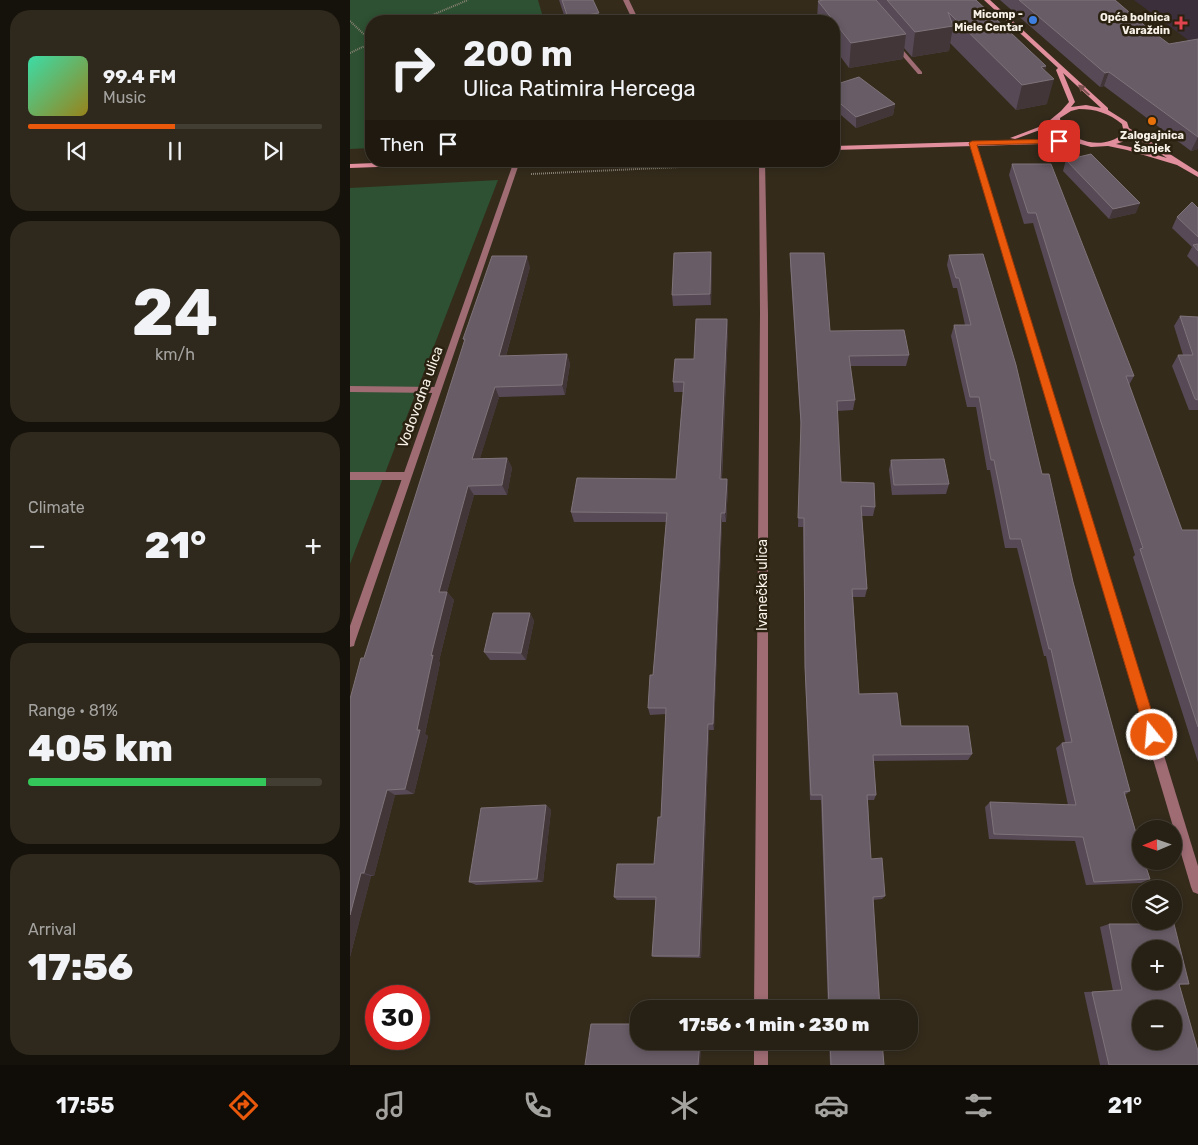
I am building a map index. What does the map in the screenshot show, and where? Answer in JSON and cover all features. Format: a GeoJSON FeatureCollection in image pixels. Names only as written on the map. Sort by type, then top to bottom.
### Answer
{"type":"FeatureCollection","features":[{"type":"Feature","properties":{"kind":"main road"},"geometry":{"type":"LineString","coordinates":[[987,0],[1057,66],[1125,123],[1127,129],[1123,139],[1107,145]]}},
{"type":"Feature","properties":{"kind":"main road"},"geometry":{"type":"LineString","coordinates":[[1057,66],[1072,102],[1060,115],[1058,127],[1069,137],[1077,141]]}},
{"type":"Feature","properties":{"kind":"main road"},"geometry":{"type":"LineString","coordinates":[[1000,142],[1046,126],[1070,109],[1090,107],[1111,113]]}},
{"type":"Feature","properties":{"kind":"main road"},"geometry":{"type":"LineString","coordinates":[[1127,129],[1162,149],[1181,165],[1198,175]]}},
{"type":"Feature","properties":{"kind":"main road"},"geometry":{"type":"LineString","coordinates":[[840,148],[1077,141],[1128,148],[1181,165]]}},
{"type":"Feature","properties":{"kind":"main road"},"geometry":{"type":"LineString","coordinates":[[350,166],[365,165]]}},
{"type":"Feature","properties":{"kind":"street"},"geometry":{"type":"LineString","coordinates":[[626,0],[633,15]]}},
{"type":"Feature","properties":{"kind":"street"},"geometry":{"type":"LineString","coordinates":[[891,39],[920,74]]}},
{"type":"Feature","properties":{"kind":"street"},"geometry":{"type":"LineString","coordinates":[[972,143],[1198,887]]}},
{"type":"Feature","properties":{"kind":"street","name":"Vodovodna ulica"},"geometry":{"type":"LineString","coordinates":[[350,642],[406,476],[515,167]]}},
{"type":"Feature","properties":{"kind":"street","name":"Ivanečka ulica"},"geometry":{"type":"LineString","coordinates":[[761,1000],[764,324],[767,167]]}},
{"type":"Feature","properties":{"kind":"street"},"geometry":{"type":"LineString","coordinates":[[350,389],[437,390]]}},
{"type":"Feature","properties":{"kind":"street"},"geometry":{"type":"LineString","coordinates":[[350,476],[406,476]]}},
{"type":"Feature","properties":{"kind":"street"},"geometry":{"type":"LineString","coordinates":[[761,1050],[761,1065]]}},
{"type":"Feature","properties":{"kind":"path"},"geometry":{"type":"LineString","coordinates":[[432,15],[468,0]]}},
{"type":"Feature","properties":{"kind":"path"},"geometry":{"type":"LineString","coordinates":[[350,21],[365,36]]}},
{"type":"Feature","properties":{"kind":"path"},"geometry":{"type":"LineString","coordinates":[[350,53],[365,45]]}},
{"type":"Feature","properties":{"kind":"path"},"geometry":{"type":"LineString","coordinates":[[525,174],[682,167]]}},
{"type":"Feature","properties":{"kind":"shaded area","name":"Opća bolnica Varaždin"},"geometry":{"type":"Polygon","coordinates":[[[1134,0],[1198,0],[1198,48],[1195,45],[1134,0]]]}},
{"type":"Feature","properties":{"kind":"green space"},"geometry":{"type":"Polygon","coordinates":[[[350,0],[538,0],[542,15],[365,15],[365,148],[350,149],[350,0]]]}},
{"type":"Feature","properties":{"kind":"green space"},"geometry":{"type":"Polygon","coordinates":[[[498,180],[350,564],[350,188],[498,180]]]}},
{"type":"Feature","properties":{"kind":"building"},"geometry":{"type":"Polygon","coordinates":[[[562,0],[593,0],[599,13],[587,15],[567,15],[562,0]]]}},
{"type":"Feature","properties":{"kind":"building"},"geometry":{"type":"Polygon","coordinates":[[[876,0],[906,34],[851,43],[840,29],[840,15],[829,15],[818,1],[876,0]]]}},
{"type":"Feature","properties":{"kind":"building"},"geometry":{"type":"Polygon","coordinates":[[[887,0],[976,0],[1046,66],[1041,67],[1054,79],[1022,85],[948,12],[953,26],[915,32],[887,0]]]}},
{"type":"Feature","properties":{"kind":"building"},"geometry":{"type":"Polygon","coordinates":[[[1019,0],[1115,0],[1169,44],[1198,39],[1198,137],[1109,72],[1105,73],[1019,0]]]}},
{"type":"Feature","properties":{"kind":"building"},"geometry":{"type":"Polygon","coordinates":[[[859,77],[895,104],[856,117],[840,103],[840,83],[859,77]]]}},
{"type":"Feature","properties":{"kind":"building"},"geometry":{"type":"Polygon","coordinates":[[[1091,154],[1140,203],[1113,209],[1066,160],[1091,154]]]}},
{"type":"Feature","properties":{"kind":"building"},"geometry":{"type":"Polygon","coordinates":[[[1012,164],[1051,164],[1134,376],[1126,376],[1182,530],[1198,530],[1198,727],[1140,549],[1143,548],[1101,422],[1036,213],[1028,213],[1012,164]]]}},
{"type":"Feature","properties":{"kind":"building"},"geometry":{"type":"Polygon","coordinates":[[[1192,202],[1198,208],[1198,237],[1177,217],[1192,202]]]}},
{"type":"Feature","properties":{"kind":"building"},"geometry":{"type":"Polygon","coordinates":[[[1198,244],[1198,251],[1193,245],[1198,244]]]}},
{"type":"Feature","properties":{"kind":"building"},"geometry":{"type":"Polygon","coordinates":[[[711,252],[710,294],[672,295],[674,253],[711,252]]]}},
{"type":"Feature","properties":{"kind":"building"},"geometry":{"type":"Polygon","coordinates":[[[790,253],[824,253],[830,331],[904,330],[909,355],[849,356],[855,400],[837,401],[841,482],[874,483],[875,507],[861,506],[867,589],[852,589],[859,694],[897,693],[901,726],[968,726],[972,754],[873,755],[876,795],[867,795],[871,859],[882,858],[885,896],[873,897],[879,1000],[829,1000],[822,795],[811,795],[805,667],[804,518],[798,518],[801,422],[790,253]]]}},
{"type":"Feature","properties":{"kind":"building"},"geometry":{"type":"Polygon","coordinates":[[[983,254],[1016,365],[1042,474],[1049,474],[1073,582],[1130,791],[1124,792],[1132,820],[1132,870],[1147,870],[1150,879],[1094,882],[1083,837],[994,834],[990,802],[1076,805],[1062,743],[1072,742],[1051,649],[1049,649],[1021,539],[1010,539],[994,460],[991,460],[979,397],[970,397],[954,325],[971,325],[959,278],[956,278],[949,255],[983,254]]]}},
{"type":"Feature","properties":{"kind":"building"},"geometry":{"type":"Polygon","coordinates":[[[492,256],[527,256],[499,356],[567,354],[562,385],[495,387],[472,459],[507,458],[502,485],[468,486],[439,592],[447,592],[431,656],[433,655],[417,730],[420,730],[405,789],[387,790],[364,873],[361,873],[350,915],[350,699],[361,658],[364,658],[465,339],[463,339],[492,256]]]}},
{"type":"Feature","properties":{"kind":"building"},"geometry":{"type":"Polygon","coordinates":[[[1180,316],[1198,317],[1198,400],[1195,399],[1178,355],[1193,355],[1180,316]]]}},
{"type":"Feature","properties":{"kind":"building"},"geometry":{"type":"Polygon","coordinates":[[[696,319],[727,319],[720,479],[727,479],[725,513],[721,513],[713,724],[708,724],[699,956],[652,956],[656,897],[614,897],[617,864],[654,864],[658,817],[661,817],[666,708],[648,708],[650,675],[653,675],[667,513],[571,512],[577,478],[676,479],[684,382],[673,382],[675,359],[694,359],[696,319]]]}},
{"type":"Feature","properties":{"kind":"building"},"geometry":{"type":"Polygon","coordinates":[[[944,459],[949,484],[894,485],[891,460],[944,459]]]}},
{"type":"Feature","properties":{"kind":"building"},"geometry":{"type":"Polygon","coordinates":[[[493,613],[530,613],[521,653],[484,652],[493,613]]]}},
{"type":"Feature","properties":{"kind":"building"},"geometry":{"type":"Polygon","coordinates":[[[546,805],[537,879],[469,882],[481,808],[546,805]]]}},
{"type":"Feature","properties":{"kind":"building"},"geometry":{"type":"Polygon","coordinates":[[[1109,924],[1132,924],[1132,930],[1176,930],[1178,940],[1132,940],[1132,990],[1181,990],[1198,1051],[1198,1065],[1109,1065],[1092,992],[1122,990],[1109,924]]]}},
{"type":"Feature","properties":{"kind":"building"},"geometry":{"type":"Polygon","coordinates":[[[1182,956],[1189,984],[1182,984],[1182,956]]]}},
{"type":"Feature","properties":{"kind":"building"},"geometry":{"type":"Polygon","coordinates":[[[591,1024],[630,1024],[630,1050],[699,1050],[698,1065],[585,1065],[591,1024]]]}},
{"type":"Feature","properties":{"kind":"building"},"geometry":{"type":"Polygon","coordinates":[[[830,1050],[883,1050],[884,1065],[831,1065],[830,1050]]]}},
{"type":"Feature","properties":{"kind":"place","name":"Micomp - Miele Centar"},"geometry":{"type":"Point","coordinates":[1033,20]}},
{"type":"Feature","properties":{"kind":"place","name":"Opća bolnica Varaždin"},"geometry":{"type":"Point","coordinates":[1181,23]}},
{"type":"Feature","properties":{"kind":"place","name":"Zalogajnica Šanjek"},"geometry":{"type":"Point","coordinates":[1152,121]}},
{"type":"Feature","properties":{"kind":"route"},"geometry":{"type":"LineString","coordinates":[[1059,141],[972,143],[1152,735]]}}]}
